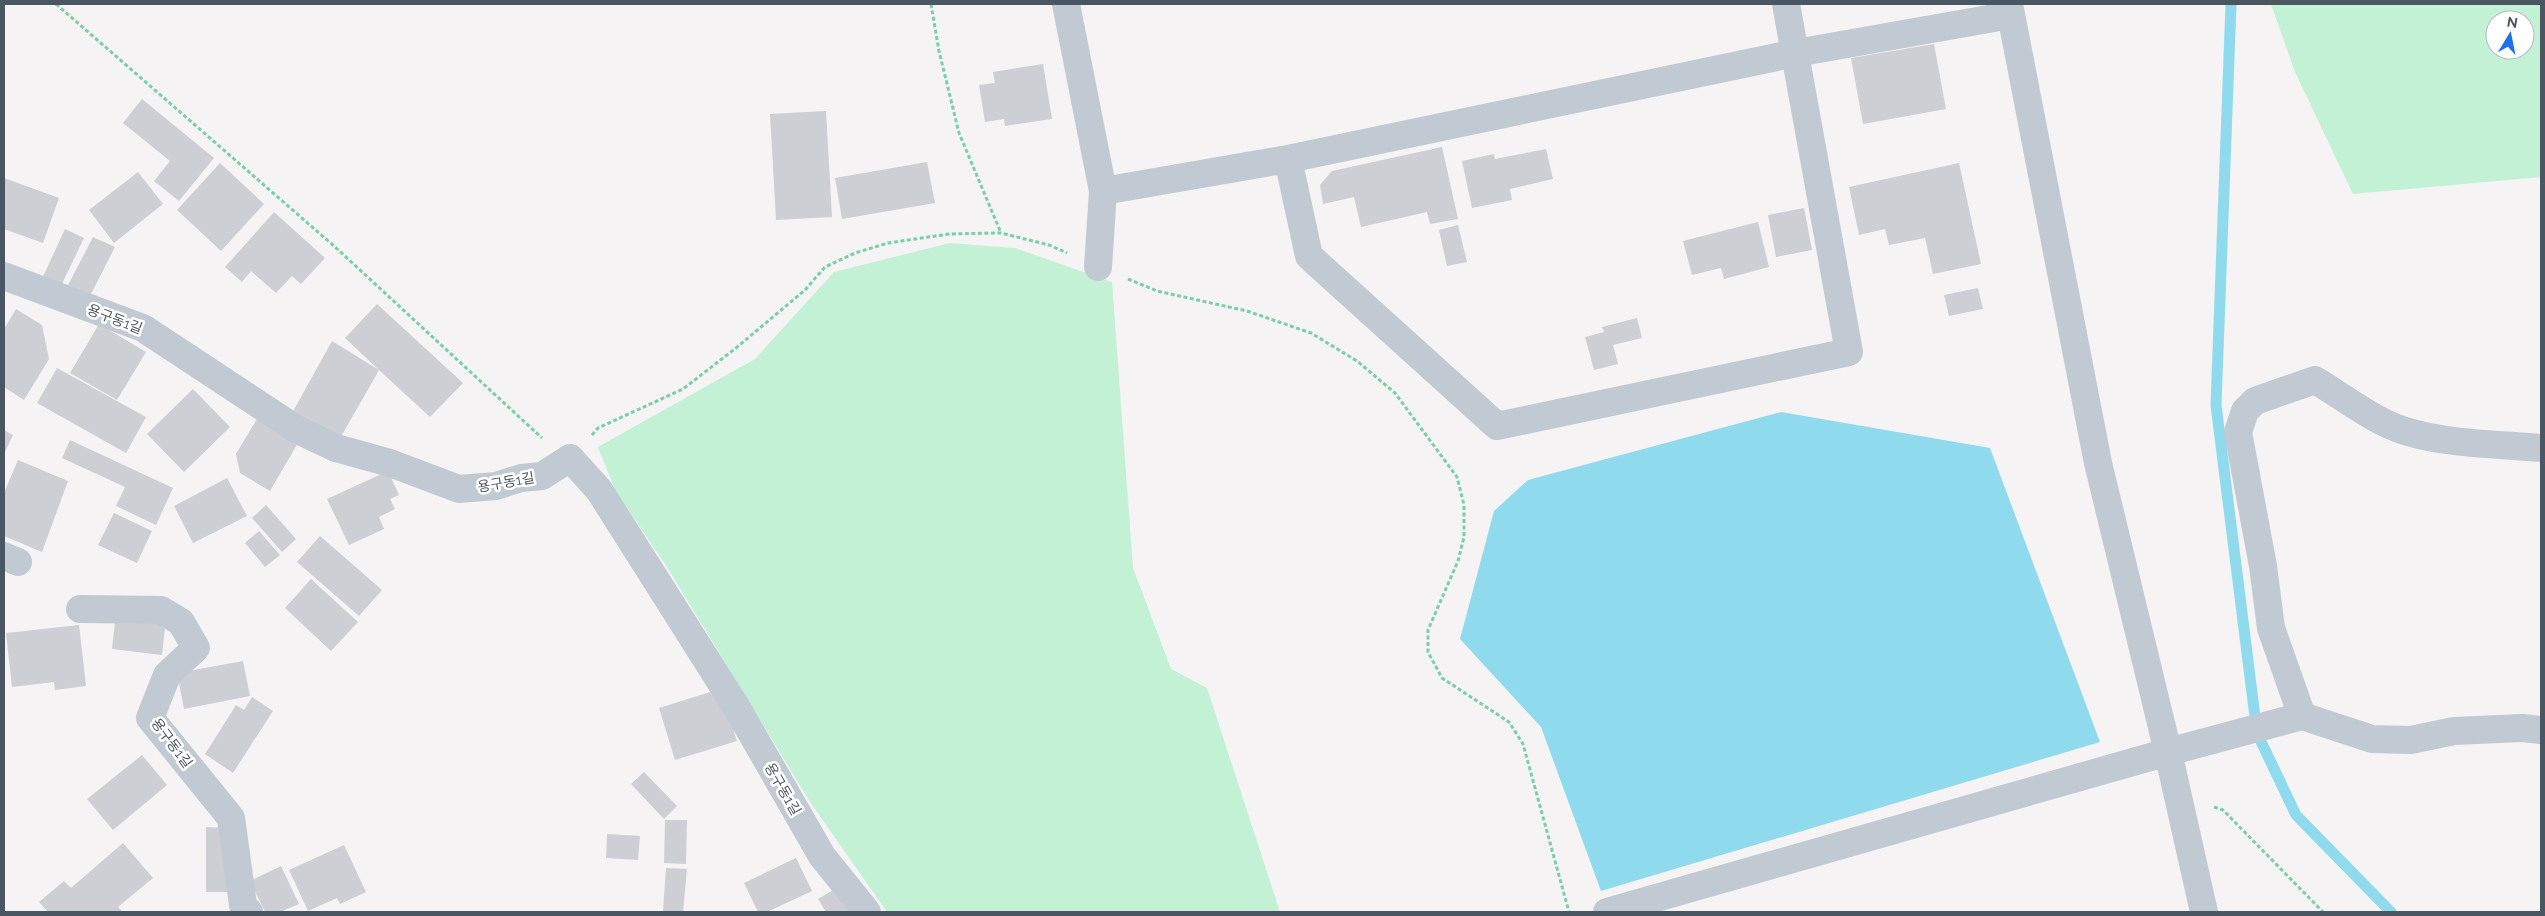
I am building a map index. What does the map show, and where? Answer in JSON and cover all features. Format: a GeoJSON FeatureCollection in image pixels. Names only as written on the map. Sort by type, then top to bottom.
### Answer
{"type":"FeatureCollection","features":[{"type":"Feature","properties":{"kind":"street"},"geometry":{"type":"LineString","coordinates":[[1066,4],[1103,191],[1098,267]]}},
{"type":"Feature","properties":{"kind":"street"},"geometry":{"type":"LineString","coordinates":[[1288,159],[1309,256],[1497,426],[1849,352],[1786,4]]}},
{"type":"Feature","properties":{"kind":"street"},"geometry":{"type":"LineString","coordinates":[[1103,191],[1288,159],[2010,9],[2098,463],[2168,752],[2204,912]]}},
{"type":"Feature","properties":{"kind":"street","name":"용구동1길"},"geometry":{"type":"LineString","coordinates":[[4,276],[143,328],[296,429],[336,448],[390,463],[458,489],[496,486],[521,478],[542,476],[570,458],[599,490],[620,523],[737,708],[822,856],[867,912]]}},
{"type":"Feature","properties":{"kind":"street"},"geometry":{"type":"LineString","coordinates":[[2292,718],[2271,628],[2263,566],[2238,432],[2245,411],[2255,401],[2315,380],[2380,419],[2404,431],[2446,438],[2541,448]]}},
{"type":"Feature","properties":{"kind":"street","name":"용구동1길"},"geometry":{"type":"LineString","coordinates":[[80,609],[161,610],[181,622],[196,648],[167,674],[150,718],[231,818],[244,905],[249,912]]}},
{"type":"Feature","properties":{"kind":"street"},"geometry":{"type":"LineString","coordinates":[[1607,912],[2292,718],[2372,739],[2411,740],[2454,731],[2522,728],[2541,730]]}},
{"type":"Feature","properties":{"kind":"path"},"geometry":{"type":"LineString","coordinates":[[56,4],[334,246],[531,430],[570,458],[584,448],[598,428],[683,388],[736,348],[805,290],[825,267],[855,253],[888,243],[948,234],[1001,232],[1049,245],[1157,291],[1247,311],[1311,333],[1357,361],[1395,393],[1457,477],[1464,504],[1464,538],[1458,561],[1428,630],[1428,652],[1442,678],[1509,722],[1523,744],[1569,912]]}},
{"type":"Feature","properties":{"kind":"path"},"geometry":{"type":"LineString","coordinates":[[930,4],[939,51],[959,133],[1001,232]]}},
{"type":"Feature","properties":{"kind":"path"},"geometry":{"type":"LineString","coordinates":[[2178,796],[2223,810],[2323,912]]}},
{"type":"Feature","properties":{"kind":"green space"},"geometry":{"type":"Polygon","coordinates":[[[2271,4],[2541,4],[2541,177],[2353,194],[2295,72],[2271,4]]]}},
{"type":"Feature","properties":{"kind":"green space"},"geometry":{"type":"Polygon","coordinates":[[[950,243],[1015,248],[1112,282],[1133,568],[1171,669],[1207,688],[1280,912],[887,912],[810,802],[667,567],[615,490],[598,447],[755,359],[834,272],[950,243]]]}},
{"type":"Feature","properties":{"kind":"water"},"geometry":{"type":"Polygon","coordinates":[[[1781,412],[1990,448],[2100,742],[1601,891],[1541,727],[1460,639],[1494,511],[1528,480],[1781,412]]]}},
{"type":"Feature","properties":{"kind":"building"},"geometry":{"type":"Polygon","coordinates":[[[1934,44],[1946,109],[1863,124],[1851,58],[1934,44]]]}},
{"type":"Feature","properties":{"kind":"building"},"geometry":{"type":"Polygon","coordinates":[[[1043,64],[1052,119],[1005,126],[1004,119],[985,122],[979,85],[995,83],[993,72],[1043,64]]]}},
{"type":"Feature","properties":{"kind":"building"},"geometry":{"type":"Polygon","coordinates":[[[142,99],[214,158],[179,201],[154,181],[170,161],[123,123],[142,99]]]}},
{"type":"Feature","properties":{"kind":"building"},"geometry":{"type":"Polygon","coordinates":[[[826,111],[832,217],[776,220],[770,114],[826,111]]]}},
{"type":"Feature","properties":{"kind":"building"},"geometry":{"type":"Polygon","coordinates":[[[1442,147],[1458,219],[1430,224],[1427,212],[1361,227],[1354,197],[1323,204],[1320,185],[1332,171],[1442,147]]]}},
{"type":"Feature","properties":{"kind":"building"},"geometry":{"type":"Polygon","coordinates":[[[1546,149],[1553,179],[1510,189],[1512,200],[1472,208],[1462,161],[1494,154],[1495,159],[1546,149]]]}},
{"type":"Feature","properties":{"kind":"building"},"geometry":{"type":"Polygon","coordinates":[[[927,162],[935,203],[842,219],[835,178],[927,162]]]}},
{"type":"Feature","properties":{"kind":"building"},"geometry":{"type":"Polygon","coordinates":[[[220,163],[264,204],[221,251],[177,210],[220,163]]]}},
{"type":"Feature","properties":{"kind":"building"},"geometry":{"type":"Polygon","coordinates":[[[1959,163],[1981,264],[1933,274],[1925,238],[1889,245],[1885,229],[1859,235],[1849,187],[1959,163]]]}},
{"type":"Feature","properties":{"kind":"building"},"geometry":{"type":"Polygon","coordinates":[[[138,172],[163,204],[114,243],[89,210],[138,172]]]}},
{"type":"Feature","properties":{"kind":"building"},"geometry":{"type":"Polygon","coordinates":[[[4,178],[59,198],[43,243],[4,229],[4,178]]]}},
{"type":"Feature","properties":{"kind":"building"},"geometry":{"type":"Polygon","coordinates":[[[1804,208],[1812,250],[1776,257],[1768,215],[1804,208]]]}},
{"type":"Feature","properties":{"kind":"building"},"geometry":{"type":"Polygon","coordinates":[[[274,212],[325,258],[301,284],[292,276],[276,293],[251,271],[242,282],[225,267],[274,212]]]}},
{"type":"Feature","properties":{"kind":"building"},"geometry":{"type":"Polygon","coordinates":[[[1758,222],[1769,267],[1724,279],[1721,268],[1692,275],[1683,241],[1758,222]]]}},
{"type":"Feature","properties":{"kind":"building"},"geometry":{"type":"Polygon","coordinates":[[[1458,225],[1467,262],[1447,266],[1439,230],[1458,225]]]}},
{"type":"Feature","properties":{"kind":"building"},"geometry":{"type":"Polygon","coordinates":[[[65,229],[84,238],[59,290],[41,281],[65,229]]]}},
{"type":"Feature","properties":{"kind":"building"},"geometry":{"type":"Polygon","coordinates":[[[93,237],[115,247],[89,298],[67,287],[93,237]]]}},
{"type":"Feature","properties":{"kind":"building"},"geometry":{"type":"Polygon","coordinates":[[[1978,288],[1983,309],[1949,316],[1944,295],[1978,288]]]}},
{"type":"Feature","properties":{"kind":"building"},"geometry":{"type":"Polygon","coordinates":[[[377,304],[463,383],[430,417],[345,338],[377,304]]]}},
{"type":"Feature","properties":{"kind":"building"},"geometry":{"type":"Polygon","coordinates":[[[16,309],[42,325],[49,359],[24,400],[4,387],[4,329],[16,309]]]}},
{"type":"Feature","properties":{"kind":"building"},"geometry":{"type":"Polygon","coordinates":[[[1637,318],[1642,338],[1613,345],[1618,364],[1594,370],[1585,337],[1604,332],[1602,327],[1637,318]]]}},
{"type":"Feature","properties":{"kind":"building"},"geometry":{"type":"Polygon","coordinates":[[[99,324],[146,352],[117,400],[70,373],[99,324]]]}},
{"type":"Feature","properties":{"kind":"building"},"geometry":{"type":"Polygon","coordinates":[[[332,341],[379,370],[338,442],[291,415],[332,341]]]}},
{"type":"Feature","properties":{"kind":"building"},"geometry":{"type":"Polygon","coordinates":[[[57,368],[146,417],[126,453],[37,403],[57,368]]]}},
{"type":"Feature","properties":{"kind":"building"},"geometry":{"type":"Polygon","coordinates":[[[193,389],[230,427],[184,472],[147,434],[193,389]]]}},
{"type":"Feature","properties":{"kind":"building"},"geometry":{"type":"Polygon","coordinates":[[[261,412],[302,436],[270,491],[240,473],[236,454],[261,412]]]}},
{"type":"Feature","properties":{"kind":"building"},"geometry":{"type":"Polygon","coordinates":[[[4,430],[13,435],[4,454],[4,430]]]}},
{"type":"Feature","properties":{"kind":"building"},"geometry":{"type":"Polygon","coordinates":[[[70,440],[173,488],[156,525],[116,506],[125,487],[62,458],[70,440]]]}},
{"type":"Feature","properties":{"kind":"building"},"geometry":{"type":"Polygon","coordinates":[[[18,460],[68,481],[42,552],[4,536],[4,493],[18,460]]]}},
{"type":"Feature","properties":{"kind":"building"},"geometry":{"type":"Polygon","coordinates":[[[388,471],[399,495],[390,499],[395,509],[379,517],[384,529],[349,545],[327,499],[388,471]]]}},
{"type":"Feature","properties":{"kind":"building"},"geometry":{"type":"Polygon","coordinates":[[[227,478],[247,516],[193,543],[174,506],[227,478]]]}},
{"type":"Feature","properties":{"kind":"building"},"geometry":{"type":"Polygon","coordinates":[[[266,505],[296,539],[282,552],[252,518],[266,505]]]}},
{"type":"Feature","properties":{"kind":"building"},"geometry":{"type":"Polygon","coordinates":[[[114,513],[152,531],[137,563],[98,545],[114,513]]]}},
{"type":"Feature","properties":{"kind":"building"},"geometry":{"type":"Polygon","coordinates":[[[259,531],[280,555],[265,567],[245,543],[259,531]]]}},
{"type":"Feature","properties":{"kind":"building"},"geometry":{"type":"Polygon","coordinates":[[[320,536],[382,590],[359,616],[297,562],[320,536]]]}},
{"type":"Feature","properties":{"kind":"building"},"geometry":{"type":"Polygon","coordinates":[[[311,579],[358,622],[331,651],[285,608],[311,579]]]}},
{"type":"Feature","properties":{"kind":"building"},"geometry":{"type":"Polygon","coordinates":[[[116,613],[166,618],[162,655],[112,649],[116,613]]]}},
{"type":"Feature","properties":{"kind":"building"},"geometry":{"type":"Polygon","coordinates":[[[79,625],[86,686],[55,690],[54,682],[12,687],[6,633],[79,625]]]}},
{"type":"Feature","properties":{"kind":"building"},"geometry":{"type":"Polygon","coordinates":[[[243,661],[250,696],[184,709],[177,673],[243,661]]]}},
{"type":"Feature","properties":{"kind":"building"},"geometry":{"type":"Polygon","coordinates":[[[720,689],[737,741],[675,760],[659,708],[720,689]]]}},
{"type":"Feature","properties":{"kind":"building"},"geometry":{"type":"Polygon","coordinates":[[[252,697],[273,711],[233,773],[205,754],[236,705],[244,710],[252,697]]]}},
{"type":"Feature","properties":{"kind":"building"},"geometry":{"type":"Polygon","coordinates":[[[142,755],[167,785],[113,830],[87,799],[142,755]]]}},
{"type":"Feature","properties":{"kind":"building"},"geometry":{"type":"Polygon","coordinates":[[[644,772],[677,806],[664,819],[631,784],[644,772]]]}},
{"type":"Feature","properties":{"kind":"building"},"geometry":{"type":"Polygon","coordinates":[[[665,820],[687,820],[686,864],[664,863],[665,820]]]}},
{"type":"Feature","properties":{"kind":"building"},"geometry":{"type":"Polygon","coordinates":[[[206,827],[231,828],[232,892],[206,892],[206,827]]]}},
{"type":"Feature","properties":{"kind":"building"},"geometry":{"type":"Polygon","coordinates":[[[607,834],[640,836],[638,860],[606,858],[607,834]]]}},
{"type":"Feature","properties":{"kind":"building"},"geometry":{"type":"Polygon","coordinates":[[[123,843],[153,878],[118,907],[123,912],[48,912],[39,902],[64,881],[71,888],[123,843]]]}},
{"type":"Feature","properties":{"kind":"building"},"geometry":{"type":"Polygon","coordinates":[[[344,845],[366,892],[340,904],[337,898],[308,911],[289,870],[344,845]]]}},
{"type":"Feature","properties":{"kind":"building"},"geometry":{"type":"Polygon","coordinates":[[[796,858],[812,891],[767,912],[758,912],[744,883],[796,858]]]}},
{"type":"Feature","properties":{"kind":"building"},"geometry":{"type":"Polygon","coordinates":[[[281,866],[299,904],[280,912],[265,912],[250,881],[281,866]]]}},
{"type":"Feature","properties":{"kind":"building"},"geometry":{"type":"Polygon","coordinates":[[[666,868],[687,869],[683,912],[663,912],[666,868]]]}},
{"type":"Feature","properties":{"kind":"building"},"geometry":{"type":"Polygon","coordinates":[[[840,886],[856,912],[826,912],[818,899],[840,886]]]}},
{"type":"Feature","properties":{"kind":"waterway"},"geometry":{"type":"LineString","coordinates":[[2231,4],[2216,405],[2257,733],[2296,815],[2391,912]]}}]}
